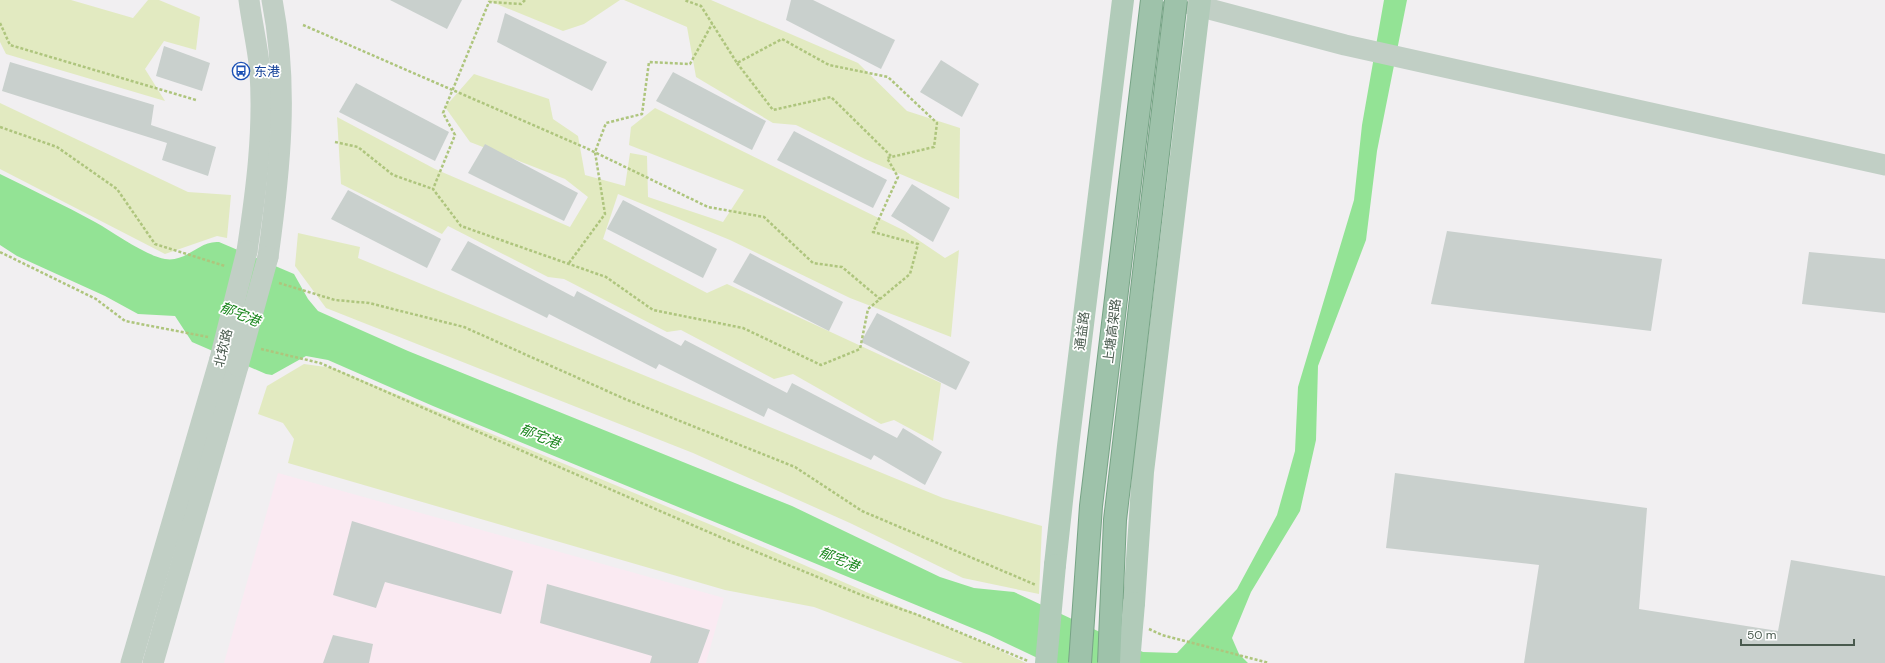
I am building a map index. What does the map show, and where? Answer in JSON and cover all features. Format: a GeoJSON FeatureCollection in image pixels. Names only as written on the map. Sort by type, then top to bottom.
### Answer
{"type":"FeatureCollection","features":[{"type":"Feature","properties":{"kind":"highway","name":"上塘高架路"},"geometry":{"type":"LineString","coordinates":[[1080,663],[1091,506],[1152,0]]}},
{"type":"Feature","properties":{"kind":"highway","name":"上塘高架路"},"geometry":{"type":"LineString","coordinates":[[1109,663],[1115,520],[1177,0]]}},
{"type":"Feature","properties":{"kind":"main road","name":"通益路"},"geometry":{"type":"LineString","coordinates":[[1046,663],[1069,438],[1123,0]]}},
{"type":"Feature","properties":{"kind":"main road"},"geometry":{"type":"LineString","coordinates":[[1129,663],[1143,472],[1200,3]]}},
{"type":"Feature","properties":{"kind":"street","name":"北软路"},"geometry":{"type":"LineString","coordinates":[[153,663],[229,363],[255,200],[260,147],[260,72],[249,0]]}},
{"type":"Feature","properties":{"kind":"street","name":"北软路"},"geometry":{"type":"LineString","coordinates":[[132,663],[229,363],[268,257],[278,179],[282,106],[278,32],[272,0]]}},
{"type":"Feature","properties":{"kind":"street"},"geometry":{"type":"LineString","coordinates":[[1177,0],[1200,3],[1345,45],[1885,164]]}},
{"type":"Feature","properties":{"kind":"path"},"geometry":{"type":"LineString","coordinates":[[433,189],[455,135],[443,112],[488,1],[521,4],[525,0]]}},
{"type":"Feature","properties":{"kind":"path"},"geometry":{"type":"LineString","coordinates":[[684,0],[701,6],[736,63],[773,110],[831,97],[892,156]]}},
{"type":"Feature","properties":{"kind":"path"},"geometry":{"type":"LineString","coordinates":[[0,23],[10,45],[196,100]]}},
{"type":"Feature","properties":{"kind":"path"},"geometry":{"type":"LineString","coordinates":[[569,264],[605,214],[595,152],[606,123],[642,114],[649,62],[690,64],[712,24]]}},
{"type":"Feature","properties":{"kind":"path"},"geometry":{"type":"LineString","coordinates":[[303,25],[595,152],[708,207],[764,217],[814,263],[842,267],[880,299]]}},
{"type":"Feature","properties":{"kind":"path"},"geometry":{"type":"LineString","coordinates":[[335,142],[358,147],[393,175],[433,189],[461,226],[606,277],[653,310],[742,328],[821,365],[860,349],[868,309],[910,274],[918,244],[873,232],[898,177],[887,158],[934,147],[937,123],[888,77],[828,65],[782,39],[736,63]]}},
{"type":"Feature","properties":{"kind":"path"},"geometry":{"type":"LineString","coordinates":[[0,126],[57,147],[117,189],[155,244],[230,267]]}},
{"type":"Feature","properties":{"kind":"path"},"geometry":{"type":"LineString","coordinates":[[0,252],[96,299],[125,321],[212,338]]}},
{"type":"Feature","properties":{"kind":"path"},"geometry":{"type":"LineString","coordinates":[[275,281],[335,300],[369,302],[464,327],[625,399],[794,467],[862,511],[997,570],[1040,587]]}},
{"type":"Feature","properties":{"kind":"path"},"geometry":{"type":"LineString","coordinates":[[258,349],[320,363],[720,537],[864,596],[918,615],[1034,663]]}},
{"type":"Feature","properties":{"kind":"path"},"geometry":{"type":"LineString","coordinates":[[1148,629],[1162,635],[1269,663]]}},
{"type":"Feature","properties":{"kind":"shaded area"},"geometry":{"type":"Polygon","coordinates":[[[0,0],[71,0],[133,18],[148,0],[159,0],[200,17],[196,50],[164,41],[145,69],[165,101],[6,54],[0,42],[0,0]]]}},
{"type":"Feature","properties":{"kind":"shaded area"},"geometry":{"type":"Polygon","coordinates":[[[487,0],[620,0],[584,24],[563,31],[487,0]]]}},
{"type":"Feature","properties":{"kind":"shaded area"},"geometry":{"type":"Polygon","coordinates":[[[624,0],[711,0],[858,63],[907,111],[960,128],[959,199],[865,159],[796,125],[773,123],[696,77],[687,27],[624,0]]]}},
{"type":"Feature","properties":{"kind":"shaded area"},"geometry":{"type":"Polygon","coordinates":[[[474,74],[549,99],[553,119],[578,136],[585,175],[625,186],[630,153],[647,156],[648,197],[723,222],[744,190],[629,145],[631,127],[655,108],[905,231],[945,258],[959,250],[951,337],[850,298],[730,240],[618,194],[603,239],[707,293],[727,284],[941,383],[933,441],[894,420],[881,424],[793,374],[774,379],[681,330],[667,332],[564,279],[548,277],[448,226],[442,234],[341,184],[337,117],[435,169],[570,227],[588,197],[565,179],[470,142],[445,107],[474,74]]]}},
{"type":"Feature","properties":{"kind":"shaded area"},"geometry":{"type":"Polygon","coordinates":[[[0,103],[188,192],[231,195],[227,238],[217,236],[165,254],[0,169],[0,103]]]}},
{"type":"Feature","properties":{"kind":"shaded area"},"geometry":{"type":"Polygon","coordinates":[[[298,233],[360,247],[358,258],[943,498],[1042,526],[1039,594],[963,578],[850,523],[693,453],[326,308],[295,266],[298,233]]]}},
{"type":"Feature","properties":{"kind":"shaded area"},"geometry":{"type":"Polygon","coordinates":[[[304,364],[333,368],[721,529],[986,644],[1026,663],[963,663],[814,607],[725,590],[288,463],[294,439],[283,423],[258,414],[267,386],[304,364]]]}},
{"type":"Feature","properties":{"kind":"shaded area"},"geometry":{"type":"Polygon","coordinates":[[[278,473],[724,598],[706,663],[224,663],[278,473]]]}},
{"type":"Feature","properties":{"kind":"water","name":"郁宅港"},"geometry":{"type":"Polygon","coordinates":[[[1384,0],[1407,0],[1377,151],[1366,240],[1318,366],[1316,440],[1300,511],[1251,592],[1232,638],[1239,654],[1248,663],[1048,663],[989,635],[433,406],[328,360],[306,356],[272,375],[266,374],[192,342],[175,316],[138,314],[105,296],[17,256],[0,245],[0,174],[83,216],[157,257],[165,259],[179,258],[205,244],[219,242],[294,274],[308,299],[318,311],[408,351],[792,506],[940,577],[974,588],[1014,592],[1143,652],[1177,653],[1237,589],[1277,515],[1295,451],[1298,387],[1354,200],[1362,125],[1384,0]]]}},
{"type":"Feature","properties":{"kind":"building"},"geometry":{"type":"Polygon","coordinates":[[[390,0],[462,0],[447,29],[390,0]]]}},
{"type":"Feature","properties":{"kind":"building"},"geometry":{"type":"Polygon","coordinates":[[[791,0],[813,0],[895,40],[881,69],[786,20],[791,0]]]}},
{"type":"Feature","properties":{"kind":"building"},"geometry":{"type":"Polygon","coordinates":[[[505,13],[607,62],[592,91],[497,42],[505,13]]]}},
{"type":"Feature","properties":{"kind":"building"},"geometry":{"type":"Polygon","coordinates":[[[164,46],[210,63],[202,91],[156,76],[164,46]]]}},
{"type":"Feature","properties":{"kind":"building"},"geometry":{"type":"Polygon","coordinates":[[[941,60],[979,84],[962,117],[920,92],[941,60]]]}},
{"type":"Feature","properties":{"kind":"building"},"geometry":{"type":"Polygon","coordinates":[[[10,62],[154,105],[151,125],[216,147],[208,176],[162,160],[167,143],[2,91],[10,62]]]}},
{"type":"Feature","properties":{"kind":"building"},"geometry":{"type":"Polygon","coordinates":[[[673,72],[766,121],[752,150],[656,101],[673,72]]]}},
{"type":"Feature","properties":{"kind":"building"},"geometry":{"type":"Polygon","coordinates":[[[356,83],[449,132],[435,161],[339,112],[356,83]]]}},
{"type":"Feature","properties":{"kind":"building"},"geometry":{"type":"Polygon","coordinates":[[[794,131],[887,180],[873,208],[777,160],[794,131]]]}},
{"type":"Feature","properties":{"kind":"building"},"geometry":{"type":"Polygon","coordinates":[[[485,144],[578,193],[564,221],[468,173],[485,144]]]}},
{"type":"Feature","properties":{"kind":"building"},"geometry":{"type":"Polygon","coordinates":[[[912,184],[950,208],[933,242],[891,216],[912,184]]]}},
{"type":"Feature","properties":{"kind":"building"},"geometry":{"type":"Polygon","coordinates":[[[348,190],[441,239],[427,268],[331,219],[348,190]]]}},
{"type":"Feature","properties":{"kind":"building"},"geometry":{"type":"Polygon","coordinates":[[[623,200],[717,249],[703,278],[607,229],[623,200]]]}},
{"type":"Feature","properties":{"kind":"building"},"geometry":{"type":"Polygon","coordinates":[[[1447,231],[1662,259],[1651,331],[1431,304],[1447,231]]]}},
{"type":"Feature","properties":{"kind":"building"},"geometry":{"type":"Polygon","coordinates":[[[468,241],[574,297],[577,291],[681,346],[685,340],[787,393],[792,383],[897,438],[903,428],[942,452],[925,485],[874,455],[871,460],[768,408],[764,417],[659,364],[656,369],[549,314],[547,318],[451,270],[468,241]]]}},
{"type":"Feature","properties":{"kind":"building"},"geometry":{"type":"Polygon","coordinates":[[[1809,252],[1885,259],[1885,313],[1802,304],[1809,252]]]}},
{"type":"Feature","properties":{"kind":"building"},"geometry":{"type":"Polygon","coordinates":[[[750,253],[843,302],[829,331],[733,282],[750,253]]]}},
{"type":"Feature","properties":{"kind":"building"},"geometry":{"type":"Polygon","coordinates":[[[877,313],[970,362],[956,390],[861,342],[877,313]]]}},
{"type":"Feature","properties":{"kind":"building"},"geometry":{"type":"Polygon","coordinates":[[[1395,473],[1647,508],[1639,609],[1778,631],[1791,560],[1885,576],[1885,663],[1524,663],[1539,565],[1386,548],[1395,473]]]}},
{"type":"Feature","properties":{"kind":"building"},"geometry":{"type":"Polygon","coordinates":[[[352,521],[513,571],[501,614],[385,582],[376,608],[333,595],[352,521]]]}},
{"type":"Feature","properties":{"kind":"building"},"geometry":{"type":"Polygon","coordinates":[[[547,584],[710,630],[698,663],[650,663],[652,656],[540,623],[547,584]]]}},
{"type":"Feature","properties":{"kind":"building"},"geometry":{"type":"Polygon","coordinates":[[[333,635],[373,644],[369,663],[323,663],[333,635]]]}},
{"type":"Feature","properties":{"kind":"place","name":"东港"},"geometry":{"type":"Point","coordinates":[241,71]}}]}
